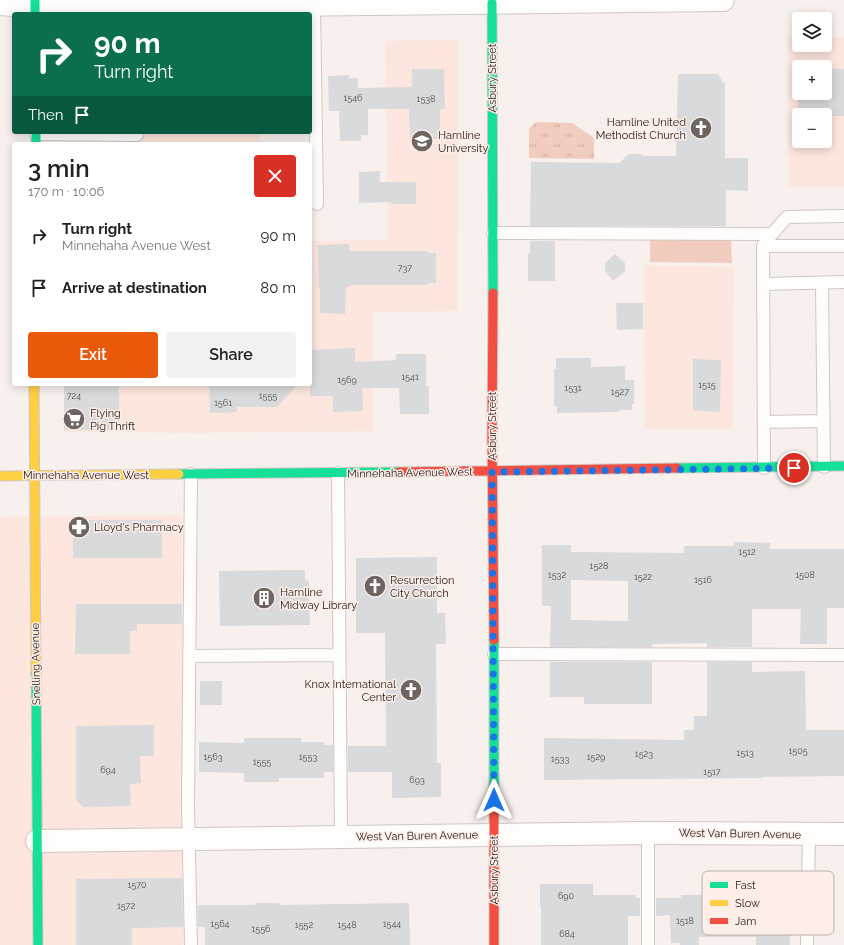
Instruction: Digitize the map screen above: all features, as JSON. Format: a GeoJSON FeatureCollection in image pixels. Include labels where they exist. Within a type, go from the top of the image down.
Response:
{"type":"FeatureCollection","features":[{"type":"Feature","properties":{"kind":"street"},"geometry":{"type":"LineString","coordinates":[[0,4],[105,11],[314,5],[723,0]]}},
{"type":"Feature","properties":{"kind":"street","name":"Asbury Street"},"geometry":{"type":"LineString","coordinates":[[492,3],[494,945]]}},
{"type":"Feature","properties":{"kind":"street","name":"Snelling Avenue"},"geometry":{"type":"LineString","coordinates":[[34,386],[38,945]]}},
{"type":"Feature","properties":{"kind":"street","name":"Minnehaha Avenue West"},"geometry":{"type":"LineString","coordinates":[[0,476],[338,474],[844,466]]}},
{"type":"Feature","properties":{"kind":"street","name":"West Van Buren Avenue"},"geometry":{"type":"LineString","coordinates":[[37,841],[648,833],[844,834]]}},
{"type":"Feature","properties":{"kind":"lane"},"geometry":{"type":"LineString","coordinates":[[314,5],[317,204]]}},
{"type":"Feature","properties":{"kind":"lane"},"geometry":{"type":"LineString","coordinates":[[36,137],[62,134]]}},
{"type":"Feature","properties":{"kind":"lane"},"geometry":{"type":"LineString","coordinates":[[122,134],[137,134]]}},
{"type":"Feature","properties":{"kind":"lane"},"geometry":{"type":"LineString","coordinates":[[764,468],[764,246],[787,217],[844,216]]}},
{"type":"Feature","properties":{"kind":"lane"},"geometry":{"type":"LineString","coordinates":[[493,233],[772,234]]}},
{"type":"Feature","properties":{"kind":"lane"},"geometry":{"type":"LineString","coordinates":[[764,246],[844,246]]}},
{"type":"Feature","properties":{"kind":"lane"},"geometry":{"type":"LineString","coordinates":[[764,284],[844,282]]}},
{"type":"Feature","properties":{"kind":"lane"},"geometry":{"type":"LineString","coordinates":[[822,283],[824,467]]}},
{"type":"Feature","properties":{"kind":"lane"},"geometry":{"type":"LineString","coordinates":[[764,422],[823,421]]}},
{"type":"Feature","properties":{"kind":"lane"},"geometry":{"type":"LineString","coordinates":[[191,474],[189,839],[191,945]]}},
{"type":"Feature","properties":{"kind":"lane"},"geometry":{"type":"LineString","coordinates":[[338,474],[341,837]]}},
{"type":"Feature","properties":{"kind":"lane"},"geometry":{"type":"LineString","coordinates":[[494,654],[844,655]]}},
{"type":"Feature","properties":{"kind":"lane"},"geometry":{"type":"LineString","coordinates":[[190,656],[339,655]]}},
{"type":"Feature","properties":{"kind":"lane"},"geometry":{"type":"LineString","coordinates":[[648,833],[648,945]]}},
{"type":"Feature","properties":{"kind":"lane"},"geometry":{"type":"LineString","coordinates":[[808,871],[809,835]]}},
{"type":"Feature","properties":{"kind":"lane"},"geometry":{"type":"LineString","coordinates":[[807,935],[807,945]]}},
{"type":"Feature","properties":{"kind":"shaded area"},"geometry":{"type":"Polygon","coordinates":[[[788,37],[792,37],[792,52],[832,52],[832,37],[844,37],[844,187],[789,187],[788,37]]]}},
{"type":"Feature","properties":{"kind":"shaded area","name":"Hamline University"},"geometry":{"type":"Polygon","coordinates":[[[458,40],[457,311],[373,312],[373,431],[188,433],[64,432],[64,386],[312,386],[312,241],[388,240],[385,41],[458,40]]]}},
{"type":"Feature","properties":{"kind":"shaded area"},"geometry":{"type":"Polygon","coordinates":[[[67,134],[260,134],[260,142],[66,142],[67,134]]]}},
{"type":"Feature","properties":{"kind":"shaded area"},"geometry":{"type":"Polygon","coordinates":[[[644,265],[734,267],[733,429],[645,429],[644,265]]]}},
{"type":"Feature","properties":{"kind":"shaded area"},"geometry":{"type":"Polygon","coordinates":[[[182,515],[183,945],[0,945],[0,517],[182,515]]]}},
{"type":"Feature","properties":{"kind":"green space"},"geometry":{"type":"Polygon","coordinates":[[[536,122],[572,123],[594,138],[594,159],[529,158],[529,129],[536,122]]]}},
{"type":"Feature","properties":{"kind":"green space"},"geometry":{"type":"Polygon","coordinates":[[[650,236],[731,237],[732,263],[650,262],[650,236]]]}},
{"type":"Feature","properties":{"kind":"building"},"geometry":{"type":"Polygon","coordinates":[[[412,69],[444,69],[445,109],[440,109],[440,139],[410,139],[409,109],[368,109],[368,135],[361,135],[361,141],[340,141],[339,111],[329,111],[328,76],[349,75],[349,78],[358,78],[358,88],[412,87],[412,69]]]}},
{"type":"Feature","properties":{"kind":"building"},"geometry":{"type":"Polygon","coordinates":[[[832,69],[844,69],[844,116],[832,116],[832,108],[798,108],[798,100],[832,100],[832,69]]]}},
{"type":"Feature","properties":{"kind":"building","name":"Hamline United Methodist Church"},"geometry":{"type":"Polygon","coordinates":[[[678,74],[718,74],[723,83],[725,83],[725,158],[748,158],[748,191],[726,190],[726,226],[530,226],[531,162],[619,163],[629,154],[641,154],[643,156],[676,156],[678,74]]]}},
{"type":"Feature","properties":{"kind":"building"},"geometry":{"type":"Polygon","coordinates":[[[380,171],[380,182],[416,182],[416,204],[391,204],[391,202],[359,203],[359,172],[380,171]]]}},
{"type":"Feature","properties":{"kind":"building"},"geometry":{"type":"Polygon","coordinates":[[[530,241],[555,241],[555,281],[528,281],[528,254],[530,254],[530,241]]]}},
{"type":"Feature","properties":{"kind":"building"},"geometry":{"type":"Polygon","coordinates":[[[349,244],[349,251],[428,251],[428,253],[436,253],[436,283],[428,283],[428,285],[350,285],[350,287],[346,287],[345,314],[320,313],[318,245],[349,244]]]}},
{"type":"Feature","properties":{"kind":"building"},"geometry":{"type":"Polygon","coordinates":[[[615,254],[625,263],[625,271],[613,281],[605,270],[605,263],[615,254]]]}},
{"type":"Feature","properties":{"kind":"building"},"geometry":{"type":"Polygon","coordinates":[[[616,303],[643,303],[643,329],[617,330],[616,303]]]}},
{"type":"Feature","properties":{"kind":"building"},"geometry":{"type":"Polygon","coordinates":[[[355,348],[355,362],[396,360],[396,354],[426,354],[426,386],[429,386],[429,414],[400,414],[399,388],[362,388],[363,411],[333,412],[333,396],[310,396],[310,386],[312,386],[312,350],[355,348]]]}},
{"type":"Feature","properties":{"kind":"building"},"geometry":{"type":"Polygon","coordinates":[[[556,358],[591,358],[591,367],[625,366],[625,380],[634,380],[634,404],[632,404],[632,410],[619,410],[619,412],[557,413],[557,406],[554,406],[554,369],[556,369],[556,358]]]}},
{"type":"Feature","properties":{"kind":"building"},"geometry":{"type":"Polygon","coordinates":[[[693,359],[721,360],[720,412],[693,410],[693,359]]]}},
{"type":"Feature","properties":{"kind":"building"},"geometry":{"type":"Polygon","coordinates":[[[64,386],[119,386],[119,430],[64,430],[64,386]]]}},
{"type":"Feature","properties":{"kind":"building"},"geometry":{"type":"Polygon","coordinates":[[[209,386],[296,386],[277,407],[237,407],[237,412],[210,413],[209,386]]]}},
{"type":"Feature","properties":{"kind":"building"},"geometry":{"type":"Polygon","coordinates":[[[73,520],[162,520],[162,558],[73,558],[73,520]]]}},
{"type":"Feature","properties":{"kind":"building"},"geometry":{"type":"Polygon","coordinates":[[[734,542],[770,543],[770,549],[844,549],[844,608],[827,608],[827,644],[800,644],[801,609],[752,609],[752,647],[707,647],[707,643],[652,644],[652,647],[550,647],[551,606],[542,606],[542,545],[571,545],[571,552],[684,553],[684,546],[734,546],[734,542]],[[571,580],[571,620],[628,621],[628,581],[571,580]]]}},
{"type":"Feature","properties":{"kind":"building","name":"Knox International Center"},"geometry":{"type":"Polygon","coordinates":[[[437,557],[437,613],[445,613],[446,644],[436,644],[437,763],[441,763],[441,797],[392,798],[392,772],[348,772],[348,746],[386,746],[385,633],[356,633],[356,558],[437,557]]]}},
{"type":"Feature","properties":{"kind":"building","name":"Hamline Midway Library"},"geometry":{"type":"Polygon","coordinates":[[[305,570],[305,579],[309,582],[310,625],[220,626],[219,571],[305,570]]]}},
{"type":"Feature","properties":{"kind":"building"},"geometry":{"type":"Polygon","coordinates":[[[76,604],[182,604],[182,624],[137,624],[137,631],[130,631],[130,654],[75,654],[76,604]]]}},
{"type":"Feature","properties":{"kind":"building"},"geometry":{"type":"Polygon","coordinates":[[[550,662],[652,662],[652,704],[584,704],[584,697],[550,697],[550,662]]]}},
{"type":"Feature","properties":{"kind":"building"},"geometry":{"type":"Polygon","coordinates":[[[707,662],[752,662],[752,672],[805,671],[806,730],[844,730],[844,776],[544,780],[544,738],[684,740],[684,730],[694,730],[694,716],[707,716],[707,662]]]}},
{"type":"Feature","properties":{"kind":"building"},"geometry":{"type":"Polygon","coordinates":[[[200,681],[222,681],[222,705],[200,705],[200,681]]]}},
{"type":"Feature","properties":{"kind":"building"},"geometry":{"type":"Polygon","coordinates":[[[154,725],[154,756],[140,756],[141,783],[130,784],[131,806],[83,807],[76,800],[76,726],[154,725]]]}},
{"type":"Feature","properties":{"kind":"building"},"geometry":{"type":"Polygon","coordinates":[[[244,738],[301,738],[301,742],[324,742],[324,745],[333,745],[333,772],[324,772],[324,778],[279,778],[279,782],[244,782],[244,773],[199,772],[199,742],[244,743],[244,738]]]}},
{"type":"Feature","properties":{"kind":"building"},"geometry":{"type":"Polygon","coordinates":[[[182,878],[183,927],[132,928],[132,945],[76,945],[76,879],[182,878]]]}},
{"type":"Feature","properties":{"kind":"building"},"geometry":{"type":"Polygon","coordinates":[[[540,884],[593,884],[593,895],[636,895],[636,898],[640,898],[640,916],[628,916],[628,945],[541,945],[540,884]]]}},
{"type":"Feature","properties":{"kind":"building"},"geometry":{"type":"Polygon","coordinates":[[[681,895],[702,895],[702,935],[790,935],[790,945],[756,945],[756,937],[699,937],[699,945],[680,945],[680,943],[671,943],[670,915],[656,916],[656,898],[681,898],[681,895]]]}},
{"type":"Feature","properties":{"kind":"building"},"geometry":{"type":"Polygon","coordinates":[[[255,903],[279,903],[279,905],[409,903],[410,945],[205,945],[205,927],[198,927],[198,905],[255,905],[255,903]]]}},
{"type":"Feature","properties":{"kind":"traffic: fast"},"geometry":{"type":"LineString","coordinates":[[35,0],[35,12]]}},
{"type":"Feature","properties":{"kind":"traffic: fast"},"geometry":{"type":"LineString","coordinates":[[492,3],[493,293]]}},
{"type":"Feature","properties":{"kind":"traffic: fast"},"geometry":{"type":"LineString","coordinates":[[36,134],[36,142]]}},
{"type":"Feature","properties":{"kind":"traffic: fast"},"geometry":{"type":"LineString","coordinates":[[677,468],[844,466]]}},
{"type":"Feature","properties":{"kind":"traffic: fast"},"geometry":{"type":"LineString","coordinates":[[179,474],[399,472]]}},
{"type":"Feature","properties":{"kind":"traffic: fast"},"geometry":{"type":"LineString","coordinates":[[494,640],[494,798]]}},
{"type":"Feature","properties":{"kind":"traffic: fast"},"geometry":{"type":"LineString","coordinates":[[36,672],[38,945]]}},
{"type":"Feature","properties":{"kind":"traffic: slow"},"geometry":{"type":"LineString","coordinates":[[34,386],[36,672]]}},
{"type":"Feature","properties":{"kind":"traffic: slow"},"geometry":{"type":"LineString","coordinates":[[0,476],[179,474]]}},
{"type":"Feature","properties":{"kind":"traffic: jam"},"geometry":{"type":"LineString","coordinates":[[493,293],[492,436],[494,640]]}},
{"type":"Feature","properties":{"kind":"traffic: jam"},"geometry":{"type":"LineString","coordinates":[[399,472],[677,468]]}},
{"type":"Feature","properties":{"kind":"traffic: jam"},"geometry":{"type":"LineString","coordinates":[[494,798],[494,945]]}},
{"type":"Feature","properties":{"kind":"place","name":"Hamline United Methodist Church"},"geometry":{"type":"Point","coordinates":[701,128]}},
{"type":"Feature","properties":{"kind":"place","name":"Hamline University"},"geometry":{"type":"Point","coordinates":[422,141]}},
{"type":"Feature","properties":{"kind":"place","name":"Flying Pig Thrift"},"geometry":{"type":"Point","coordinates":[74,419]}},
{"type":"Feature","properties":{"kind":"place","name":"Lloyd's Pharmacy"},"geometry":{"type":"Point","coordinates":[79,527]}},
{"type":"Feature","properties":{"kind":"place","name":"Resurrection City Church"},"geometry":{"type":"Point","coordinates":[375,586]}},
{"type":"Feature","properties":{"kind":"place","name":"Hamline Midway Library"},"geometry":{"type":"Point","coordinates":[264,598]}},
{"type":"Feature","properties":{"kind":"place","name":"Knox International Center"},"geometry":{"type":"Point","coordinates":[411,690]}},
{"type":"Feature","properties":{"kind":"route"},"geometry":{"type":"LineString","coordinates":[[494,800],[492,472],[794,468]]}}]}
